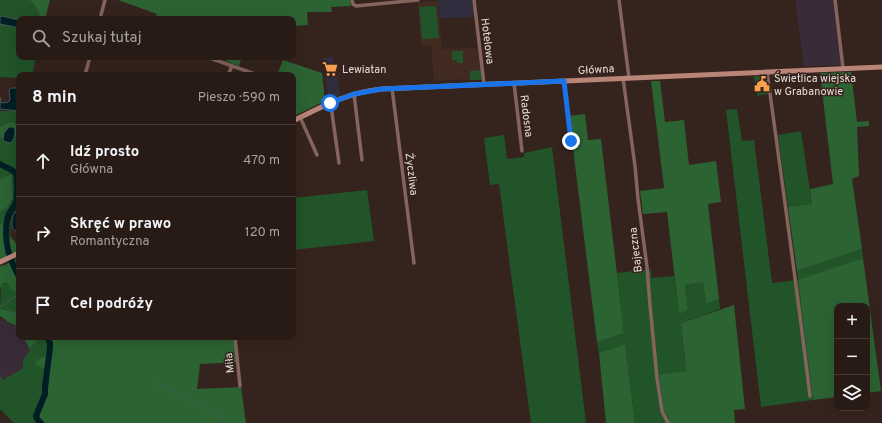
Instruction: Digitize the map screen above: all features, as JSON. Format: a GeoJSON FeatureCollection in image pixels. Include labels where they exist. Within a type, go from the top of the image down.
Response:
{"type":"FeatureCollection","features":[{"type":"Feature","properties":{"kind":"street"},"geometry":{"type":"LineString","coordinates":[[102,16],[106,0]]}},
{"type":"Feature","properties":{"kind":"street"},"geometry":{"type":"LineString","coordinates":[[352,0],[353,4],[356,6],[418,0]]}},
{"type":"Feature","properties":{"kind":"street","name":"Hotelowa"},"geometry":{"type":"LineString","coordinates":[[474,0],[484,84]]}},
{"type":"Feature","properties":{"kind":"street","name":"Bajeczna"},"geometry":{"type":"LineString","coordinates":[[619,0],[638,199],[647,267],[658,378],[662,411],[667,421]]}},
{"type":"Feature","properties":{"kind":"street"},"geometry":{"type":"LineString","coordinates":[[835,0],[844,68]]}},
{"type":"Feature","properties":{"kind":"street"},"geometry":{"type":"LineString","coordinates":[[86,72],[89,60]]}},
{"type":"Feature","properties":{"kind":"street"},"geometry":{"type":"LineString","coordinates":[[215,60],[249,72]]}},
{"type":"Feature","properties":{"kind":"street"},"geometry":{"type":"LineString","coordinates":[[229,72],[232,66]]}},
{"type":"Feature","properties":{"kind":"street","name":"Główna"},"geometry":{"type":"LineString","coordinates":[[296,120],[330,103],[354,94],[392,88],[882,67]]}},
{"type":"Feature","properties":{"kind":"street"},"geometry":{"type":"LineString","coordinates":[[767,72],[795,270],[810,396]]}},
{"type":"Feature","properties":{"kind":"street"},"geometry":{"type":"LineString","coordinates":[[564,81],[571,141]]}},
{"type":"Feature","properties":{"kind":"street","name":"Radosna"},"geometry":{"type":"LineString","coordinates":[[514,83],[522,151]]}},
{"type":"Feature","properties":{"kind":"street","name":"Życzliwa"},"geometry":{"type":"LineString","coordinates":[[392,88],[414,263]]}},
{"type":"Feature","properties":{"kind":"street"},"geometry":{"type":"LineString","coordinates":[[354,94],[362,160]]}},
{"type":"Feature","properties":{"kind":"street"},"geometry":{"type":"LineString","coordinates":[[330,103],[339,163]]}},
{"type":"Feature","properties":{"kind":"street"},"geometry":{"type":"LineString","coordinates":[[300,118],[318,155]]}},
{"type":"Feature","properties":{"kind":"street"},"geometry":{"type":"LineString","coordinates":[[1,262],[16,254]]}},
{"type":"Feature","properties":{"kind":"street","name":"Miła"},"geometry":{"type":"LineString","coordinates":[[235,340],[240,386]]}},
{"type":"Feature","properties":{"kind":"shaded area"},"geometry":{"type":"Polygon","coordinates":[[[438,0],[472,0],[474,17],[440,18],[438,0]]]}},
{"type":"Feature","properties":{"kind":"shaded area"},"geometry":{"type":"Polygon","coordinates":[[[795,0],[833,0],[841,65],[804,66],[795,0]]]}},
{"type":"Feature","properties":{"kind":"shaded area"},"geometry":{"type":"Polygon","coordinates":[[[438,1],[442,49],[478,48],[482,80],[467,79],[434,81],[431,45],[421,46],[418,2],[438,1]]]}},
{"type":"Feature","properties":{"kind":"shaded area"},"geometry":{"type":"Polygon","coordinates":[[[333,57],[335,77],[338,77],[340,95],[328,100],[323,58],[333,57]]]}},
{"type":"Feature","properties":{"kind":"shaded area"},"geometry":{"type":"Polygon","coordinates":[[[0,319],[16,326],[16,340],[25,340],[30,350],[23,360],[23,368],[3,380],[0,375],[0,319]]]}},
{"type":"Feature","properties":{"kind":"green space"},"geometry":{"type":"Polygon","coordinates":[[[0,0],[29,0],[35,5],[40,16],[16,16],[16,60],[35,60],[33,72],[16,72],[16,78],[0,77],[0,0]]]}},
{"type":"Feature","properties":{"kind":"green space"},"geometry":{"type":"Polygon","coordinates":[[[29,0],[50,0],[46,16],[40,16],[35,5],[29,0]]]}},
{"type":"Feature","properties":{"kind":"green space"},"geometry":{"type":"Polygon","coordinates":[[[118,0],[350,0],[351,6],[331,7],[332,12],[307,12],[308,25],[296,26],[296,16],[156,16],[157,14],[118,0]]]}},
{"type":"Feature","properties":{"kind":"green space"},"geometry":{"type":"Polygon","coordinates":[[[436,6],[439,38],[422,39],[419,7],[436,6]]]}},
{"type":"Feature","properties":{"kind":"green space"},"geometry":{"type":"Polygon","coordinates":[[[452,51],[463,51],[463,63],[457,63],[457,60],[452,60],[452,51]]]}},
{"type":"Feature","properties":{"kind":"green space"},"geometry":{"type":"Polygon","coordinates":[[[226,60],[241,60],[239,66],[226,60]]]}},
{"type":"Feature","properties":{"kind":"green space"},"geometry":{"type":"Polygon","coordinates":[[[283,60],[322,73],[325,101],[296,115],[296,72],[278,72],[283,60]]]}},
{"type":"Feature","properties":{"kind":"green space"},"geometry":{"type":"Polygon","coordinates":[[[481,70],[482,80],[470,80],[470,71],[481,70]]]}},
{"type":"Feature","properties":{"kind":"green space"},"geometry":{"type":"Polygon","coordinates":[[[851,72],[857,122],[869,121],[869,126],[857,127],[859,176],[852,179],[862,249],[797,271],[788,207],[812,204],[810,189],[833,184],[820,73],[851,72]]]}},
{"type":"Feature","properties":{"kind":"green space"},"geometry":{"type":"Polygon","coordinates":[[[754,76],[766,76],[768,94],[757,96],[754,76]]]}},
{"type":"Feature","properties":{"kind":"green space"},"geometry":{"type":"Polygon","coordinates":[[[651,81],[660,81],[665,122],[684,120],[689,165],[716,161],[721,202],[708,204],[719,299],[706,304],[703,282],[685,285],[688,310],[679,314],[667,212],[643,214],[640,191],[664,188],[651,81]]]}},
{"type":"Feature","properties":{"kind":"green space"},"geometry":{"type":"Polygon","coordinates":[[[737,109],[742,141],[754,140],[772,283],[798,280],[797,271],[862,249],[863,258],[798,281],[813,400],[761,407],[726,110],[737,109]]]}},
{"type":"Feature","properties":{"kind":"green space"},"geometry":{"type":"Polygon","coordinates":[[[0,111],[16,111],[16,208],[11,216],[10,236],[7,242],[4,240],[3,224],[0,224],[0,212],[6,209],[10,202],[14,199],[10,174],[0,179],[0,111]]]}},
{"type":"Feature","properties":{"kind":"green space"},"geometry":{"type":"Polygon","coordinates":[[[585,114],[588,140],[601,139],[624,333],[597,342],[569,116],[585,114]]]}},
{"type":"Feature","properties":{"kind":"green space"},"geometry":{"type":"Polygon","coordinates":[[[14,123],[16,126],[16,134],[15,129],[6,129],[3,137],[0,138],[1,126],[14,123]]]}},
{"type":"Feature","properties":{"kind":"green space"},"geometry":{"type":"Polygon","coordinates":[[[801,131],[812,204],[788,207],[778,135],[801,131]]]}},
{"type":"Feature","properties":{"kind":"green space"},"geometry":{"type":"Polygon","coordinates":[[[504,135],[507,159],[524,157],[524,153],[552,147],[586,423],[531,423],[499,184],[490,185],[484,138],[504,135]]]}},
{"type":"Feature","properties":{"kind":"green space"},"geometry":{"type":"Polygon","coordinates":[[[11,174],[12,194],[14,199],[10,202],[6,209],[0,212],[0,179],[11,174]]]}},
{"type":"Feature","properties":{"kind":"green space"},"geometry":{"type":"Polygon","coordinates":[[[367,190],[374,241],[296,250],[296,198],[367,190]]]}},
{"type":"Feature","properties":{"kind":"green space"},"geometry":{"type":"Polygon","coordinates":[[[3,223],[4,240],[7,241],[10,236],[16,243],[16,252],[0,260],[0,224],[3,223]]]}},
{"type":"Feature","properties":{"kind":"green space"},"geometry":{"type":"Polygon","coordinates":[[[863,258],[869,303],[834,303],[834,397],[813,400],[798,280],[863,258]]]}},
{"type":"Feature","properties":{"kind":"green space"},"geometry":{"type":"Polygon","coordinates":[[[16,260],[16,294],[10,289],[9,284],[2,284],[0,289],[0,266],[16,260]]]}},
{"type":"Feature","properties":{"kind":"green space"},"geometry":{"type":"Polygon","coordinates":[[[651,269],[651,278],[674,276],[679,313],[688,310],[685,285],[703,282],[706,304],[719,299],[720,309],[681,323],[686,372],[664,411],[669,422],[635,423],[625,344],[599,353],[597,342],[624,333],[617,273],[651,269]]]}},
{"type":"Feature","properties":{"kind":"green space"},"geometry":{"type":"Polygon","coordinates":[[[2,284],[9,284],[16,294],[16,312],[0,309],[2,284]]]}},
{"type":"Feature","properties":{"kind":"green space"},"geometry":{"type":"Polygon","coordinates":[[[734,305],[745,409],[734,410],[735,423],[661,423],[669,422],[664,411],[659,375],[686,371],[681,323],[734,305]]]}},
{"type":"Feature","properties":{"kind":"green space"},"geometry":{"type":"Polygon","coordinates":[[[0,309],[16,312],[16,326],[6,321],[0,316],[0,309]]]}},
{"type":"Feature","properties":{"kind":"green space"},"geometry":{"type":"Polygon","coordinates":[[[870,310],[881,391],[870,393],[870,310]]]}},
{"type":"Feature","properties":{"kind":"green space"},"geometry":{"type":"Polygon","coordinates":[[[25,340],[35,340],[36,343],[33,344],[30,350],[25,340]]]}},
{"type":"Feature","properties":{"kind":"green space"},"geometry":{"type":"Polygon","coordinates":[[[34,340],[50,340],[52,350],[44,369],[49,371],[47,391],[43,404],[40,408],[41,419],[46,423],[14,423],[0,409],[0,375],[3,380],[23,368],[23,360],[30,350],[34,340]]]}},
{"type":"Feature","properties":{"kind":"green space"},"geometry":{"type":"Polygon","coordinates":[[[50,340],[236,340],[239,362],[200,364],[197,389],[241,387],[246,423],[46,423],[40,418],[39,413],[47,395],[49,372],[48,370],[37,366],[35,362],[51,353],[52,344],[50,340]]]}},
{"type":"Feature","properties":{"kind":"green space"},"geometry":{"type":"Polygon","coordinates":[[[625,344],[635,423],[606,423],[599,353],[625,344]]]}},
{"type":"Feature","properties":{"kind":"water"},"geometry":{"type":"Polygon","coordinates":[[[2,16],[16,19],[16,27],[0,24],[0,17],[2,16]]]}},
{"type":"Feature","properties":{"kind":"water"},"geometry":{"type":"Polygon","coordinates":[[[11,88],[16,88],[16,111],[0,109],[0,102],[8,102],[10,100],[9,90],[11,88]]]}},
{"type":"Feature","properties":{"kind":"water"},"geometry":{"type":"Polygon","coordinates":[[[9,127],[13,127],[15,129],[14,139],[10,143],[3,141],[4,133],[9,127]]]}},
{"type":"Feature","properties":{"kind":"water"},"geometry":{"type":"Polygon","coordinates":[[[16,212],[16,231],[12,228],[14,213],[16,212]]]}},
{"type":"Feature","properties":{"kind":"waterway"},"geometry":{"type":"LineString","coordinates":[[0,164],[13,170],[16,174]]}},
{"type":"Feature","properties":{"kind":"waterway"},"geometry":{"type":"LineString","coordinates":[[16,199],[10,212],[6,229],[8,250],[16,271]]}},
{"type":"Feature","properties":{"kind":"waterway"},"geometry":{"type":"LineString","coordinates":[[0,307],[16,296]]}},
{"type":"Feature","properties":{"kind":"waterway"},"geometry":{"type":"LineString","coordinates":[[41,423],[36,416],[45,394],[50,348],[48,340]]}},
{"type":"Feature","properties":{"kind":"waterway"},"geometry":{"type":"LineString","coordinates":[[155,382],[219,417],[223,423]]}},
{"type":"Feature","properties":{"kind":"place","name":"Lewiatan"},"geometry":{"type":"Point","coordinates":[330,69]}},
{"type":"Feature","properties":{"kind":"place","name":"Świetlica wiejska w Grabanowie"},"geometry":{"type":"Point","coordinates":[762,84]}},
{"type":"Feature","properties":{"kind":"route"},"geometry":{"type":"LineString","coordinates":[[330,103],[365,91],[382,89],[564,81],[571,141]]}}]}
